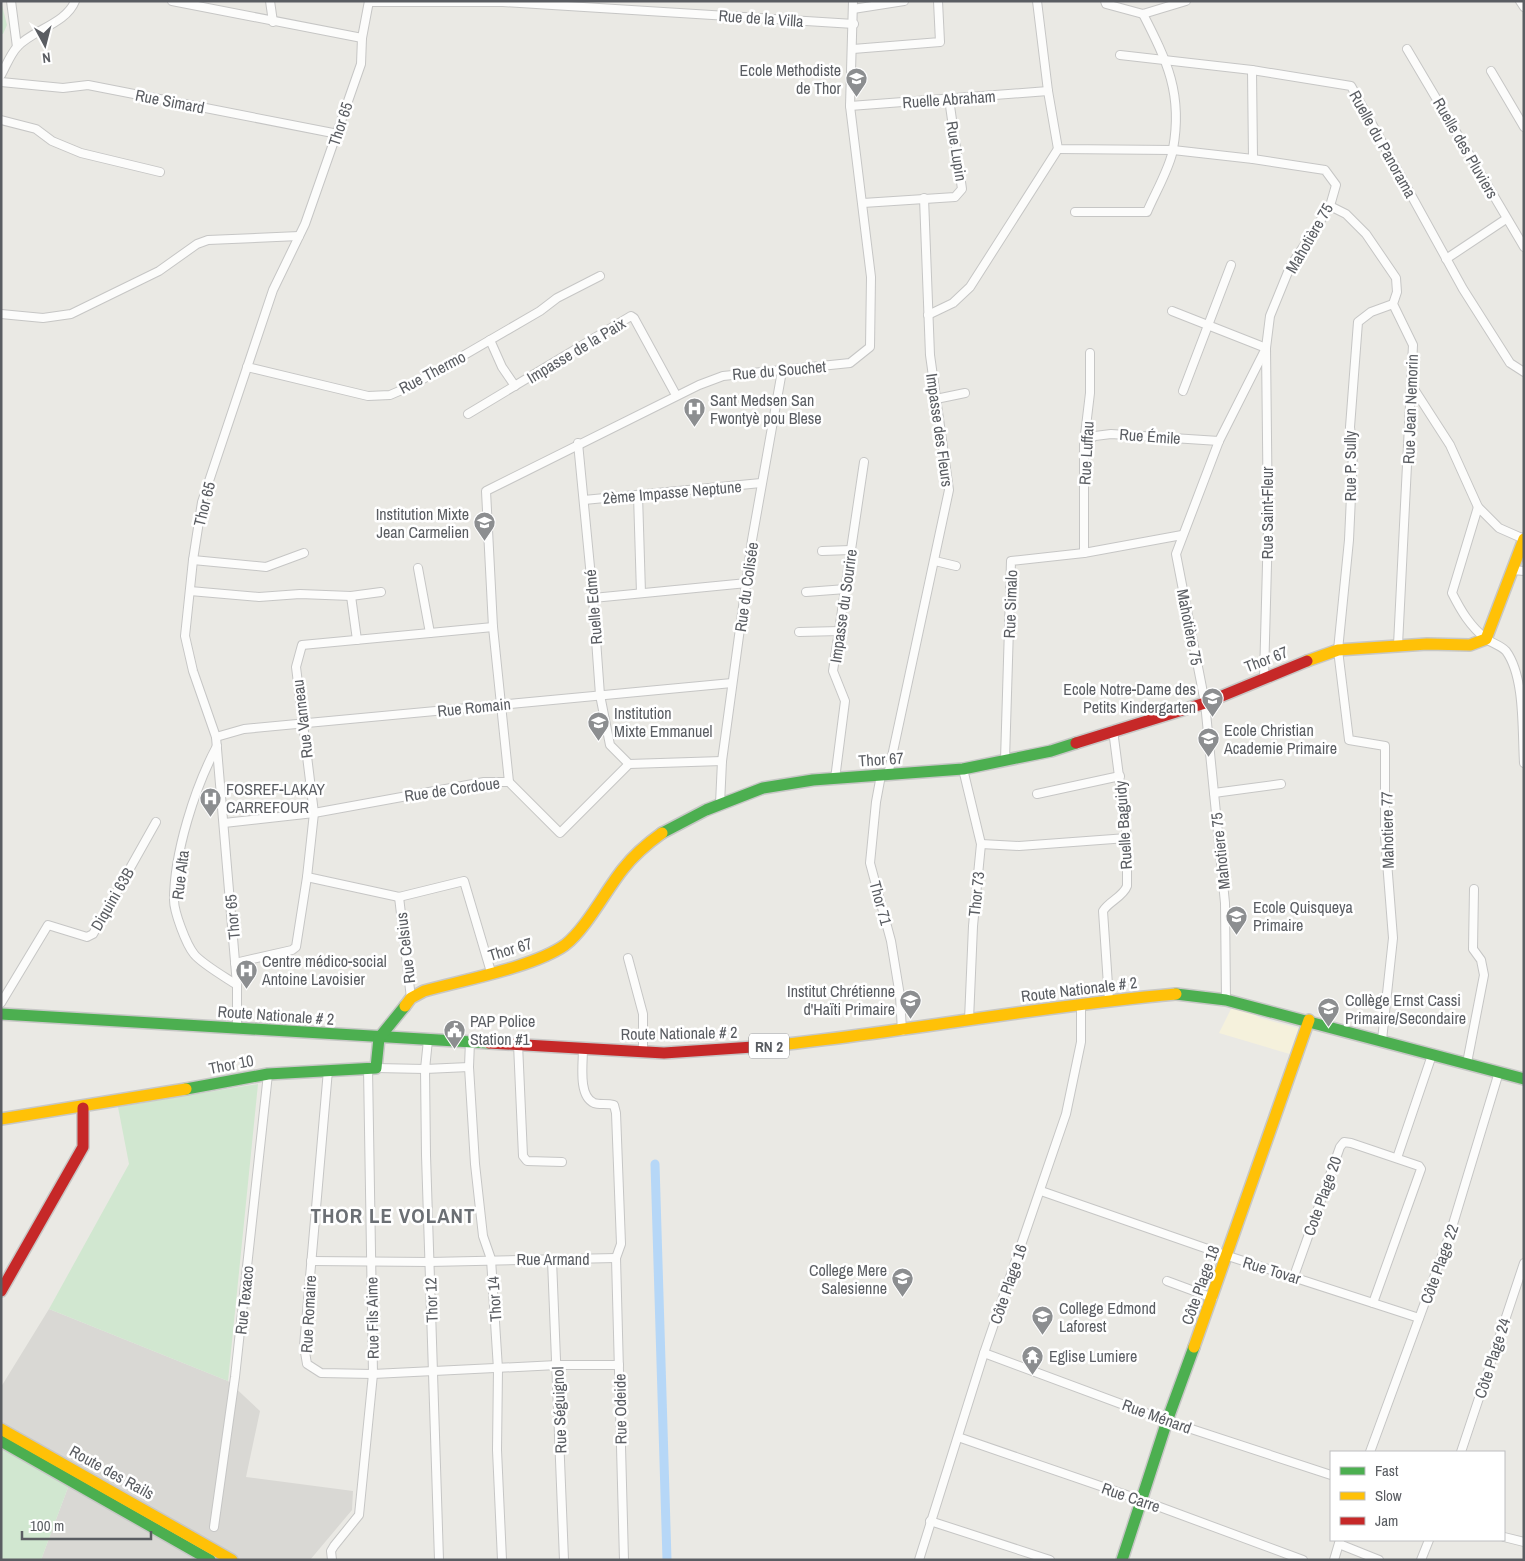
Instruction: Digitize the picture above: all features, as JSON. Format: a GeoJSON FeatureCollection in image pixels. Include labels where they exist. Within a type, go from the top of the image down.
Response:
{"type":"FeatureCollection","features":[{"type":"Feature","properties":{"kind":"street"},"geometry":{"type":"LineString","coordinates":[[11,1],[17,47]]}},
{"type":"Feature","properties":{"kind":"street"},"geometry":{"type":"LineString","coordinates":[[1,75],[17,47],[74,3],[85,1]]}},
{"type":"Feature","properties":{"kind":"street"},"geometry":{"type":"LineString","coordinates":[[172,1],[362,38]]}},
{"type":"Feature","properties":{"kind":"street"},"geometry":{"type":"LineString","coordinates":[[270,1],[273,22]]}},
{"type":"Feature","properties":{"kind":"street"},"geometry":{"type":"LineString","coordinates":[[853,5],[904,1]]}},
{"type":"Feature","properties":{"kind":"street"},"geometry":{"type":"LineString","coordinates":[[853,49],[940,42],[938,1]]}},
{"type":"Feature","properties":{"kind":"street"},"geometry":{"type":"LineString","coordinates":[[928,315],[953,303],[970,287],[1058,149],[1048,91],[1037,1]]}},
{"type":"Feature","properties":{"kind":"street"},"geometry":{"type":"LineString","coordinates":[[1106,2],[1143,14],[1186,1]]}},
{"type":"Feature","properties":{"kind":"street"},"geometry":{"type":"LineString","coordinates":[[1520,1],[1524,7]]}},
{"type":"Feature","properties":{"kind":"street","name":"Rue de la Villa"},"geometry":{"type":"LineString","coordinates":[[369,2],[503,2],[854,24]]}},
{"type":"Feature","properties":{"kind":"street","name":"Thor 65"},"geometry":{"type":"LineString","coordinates":[[237,1029],[237,985],[216,737],[193,671],[185,636],[193,560],[202,502],[273,290],[299,236],[338,134],[361,64],[362,38],[369,2]]}},
{"type":"Feature","properties":{"kind":"street","name":"Rue du Souchet"},"geometry":{"type":"LineString","coordinates":[[509,782],[493,627],[486,490],[676,395],[723,376],[850,363],[870,347],[871,277],[850,106],[854,24],[853,5]]}},
{"type":"Feature","properties":{"kind":"street"},"geometry":{"type":"LineString","coordinates":[[1076,212],[1147,212],[1173,150],[1176,92],[1166,59],[1143,14]]}},
{"type":"Feature","properties":{"kind":"street","name":"Ruelle des Pluviers"},"geometry":{"type":"LineString","coordinates":[[1407,49],[1524,247]]}},
{"type":"Feature","properties":{"kind":"street","name":"Ruelle du Panorama"},"geometry":{"type":"LineString","coordinates":[[1120,54],[1252,70],[1351,86],[1446,259],[1510,363],[1524,372]]}},
{"type":"Feature","properties":{"kind":"street"},"geometry":{"type":"LineString","coordinates":[[1252,70],[1253,159]]}},
{"type":"Feature","properties":{"kind":"street"},"geometry":{"type":"LineString","coordinates":[[1491,70],[1524,127]]}},
{"type":"Feature","properties":{"kind":"street","name":"Rue Simard"},"geometry":{"type":"LineString","coordinates":[[1,82],[63,88],[88,85],[338,134]]}},
{"type":"Feature","properties":{"kind":"street","name":"Ruelle Abraham"},"geometry":{"type":"LineString","coordinates":[[850,106],[1048,91]]}},
{"type":"Feature","properties":{"kind":"street","name":"Rue Lupin"},"geometry":{"type":"LineString","coordinates":[[863,203],[954,197],[962,189],[949,99]]}},
{"type":"Feature","properties":{"kind":"street"},"geometry":{"type":"LineString","coordinates":[[1,120],[36,130],[52,142],[81,153],[160,172]]}},
{"type":"Feature","properties":{"kind":"street","name":"Mahotière 75"},"geometry":{"type":"LineString","coordinates":[[1058,149],[1173,150],[1253,159],[1325,170],[1336,185],[1330,206],[1290,267],[1270,316],[1266,348],[1219,441],[1176,554],[1205,703]]}},
{"type":"Feature","properties":{"kind":"street","name":"Impasse des Fleurs"},"geometry":{"type":"LineString","coordinates":[[884,775],[949,490],[936,399],[928,315],[924,198]]}},
{"type":"Feature","properties":{"kind":"street"},"geometry":{"type":"LineString","coordinates":[[1330,206],[1346,214],[1366,234],[1396,278],[1397,292],[1393,304]]}},
{"type":"Feature","properties":{"kind":"street"},"geometry":{"type":"LineString","coordinates":[[1446,259],[1506,219]]}},
{"type":"Feature","properties":{"kind":"street"},"geometry":{"type":"LineString","coordinates":[[1,314],[43,318],[71,314],[159,271],[208,240],[299,236]]}},
{"type":"Feature","properties":{"kind":"street"},"geometry":{"type":"LineString","coordinates":[[1183,391],[1231,265]]}},
{"type":"Feature","properties":{"kind":"street","name":"Rue Thermo"},"geometry":{"type":"LineString","coordinates":[[247,367],[368,396],[390,395],[411,386],[540,311],[557,298],[600,276]]}},
{"type":"Feature","properties":{"kind":"street","name":"Rue Jean Nemorin"},"geometry":{"type":"LineString","coordinates":[[1393,304],[1413,345],[1398,645]]}},
{"type":"Feature","properties":{"kind":"street","name":"Rue P. Sully"},"geometry":{"type":"LineString","coordinates":[[1338,650],[1349,540],[1352,452],[1350,427],[1358,322],[1372,312],[1393,304]]}},
{"type":"Feature","properties":{"kind":"street"},"geometry":{"type":"LineString","coordinates":[[1172,311],[1266,348]]}},
{"type":"Feature","properties":{"kind":"street","name":"Impasse de la Paix"},"geometry":{"type":"LineString","coordinates":[[468,414],[631,316],[634,318],[676,395]]}},
{"type":"Feature","properties":{"kind":"street"},"geometry":{"type":"LineString","coordinates":[[490,340],[502,367],[515,386]]}},
{"type":"Feature","properties":{"kind":"street","name":"Rue Saint-Fleur"},"geometry":{"type":"LineString","coordinates":[[1264,677],[1268,527],[1266,348]]}},
{"type":"Feature","properties":{"kind":"street","name":"Rue Luffau"},"geometry":{"type":"LineString","coordinates":[[1084,553],[1084,443],[1090,393],[1090,353]]}},
{"type":"Feature","properties":{"kind":"street","name":"Rue du Colisée"},"geometry":{"type":"LineString","coordinates":[[720,804],[722,761],[732,683],[761,483],[782,371]]}},
{"type":"Feature","properties":{"kind":"street"},"geometry":{"type":"LineString","coordinates":[[1412,386],[1450,445],[1478,507],[1499,528],[1524,539],[1518,570],[1486,639]]}},
{"type":"Feature","properties":{"kind":"street"},"geometry":{"type":"LineString","coordinates":[[936,399],[965,393]]}},
{"type":"Feature","properties":{"kind":"street","name":"Rue Émile"},"geometry":{"type":"LineString","coordinates":[[1084,443],[1095,436],[1111,434],[1219,441]]}},
{"type":"Feature","properties":{"kind":"street","name":"Ruelle Edmé"},"geometry":{"type":"LineString","coordinates":[[578,443],[600,695],[610,745],[629,764]]}},
{"type":"Feature","properties":{"kind":"street","name":"Impasse du Sourire"},"geometry":{"type":"LineString","coordinates":[[836,779],[845,701],[834,671],[864,462]]}},
{"type":"Feature","properties":{"kind":"street","name":"2ème Impasse Neptune"},"geometry":{"type":"LineString","coordinates":[[584,500],[761,483]]}},
{"type":"Feature","properties":{"kind":"street"},"geometry":{"type":"LineString","coordinates":[[638,495],[641,593]]}},
{"type":"Feature","properties":{"kind":"street"},"geometry":{"type":"LineString","coordinates":[[1478,507],[1452,592],[1464,617],[1486,639],[1504,648],[1518,672],[1521,688],[1524,763]]}},
{"type":"Feature","properties":{"kind":"street","name":"Rue Simalo"},"geometry":{"type":"LineString","coordinates":[[1005,760],[1011,561],[1084,553],[1182,535]]}},
{"type":"Feature","properties":{"kind":"street"},"geometry":{"type":"LineString","coordinates":[[822,551],[851,550]]}},
{"type":"Feature","properties":{"kind":"street"},"geometry":{"type":"LineString","coordinates":[[193,560],[266,567],[304,553]]}},
{"type":"Feature","properties":{"kind":"street"},"geometry":{"type":"LineString","coordinates":[[934,561],[956,566]]}},
{"type":"Feature","properties":{"kind":"street"},"geometry":{"type":"LineString","coordinates":[[418,568],[430,633]]}},
{"type":"Feature","properties":{"kind":"street"},"geometry":{"type":"LineString","coordinates":[[593,598],[747,583]]}},
{"type":"Feature","properties":{"kind":"street"},"geometry":{"type":"LineString","coordinates":[[806,592],[846,589]]}},
{"type":"Feature","properties":{"kind":"street"},"geometry":{"type":"LineString","coordinates":[[190,591],[259,597],[300,594],[351,596],[381,592]]}},
{"type":"Feature","properties":{"kind":"street"},"geometry":{"type":"LineString","coordinates":[[351,596],[356,640]]}},
{"type":"Feature","properties":{"kind":"street","name":"Rue Vanneau"},"geometry":{"type":"LineString","coordinates":[[235,963],[292,950],[296,947],[307,877],[314,813],[296,667],[302,645],[493,627]]}},
{"type":"Feature","properties":{"kind":"street"},"geometry":{"type":"LineString","coordinates":[[800,632],[840,631]]}},
{"type":"Feature","properties":{"kind":"street","name":"Thor 67"},"geometry":{"type":"LineString","coordinates":[[411,998],[424,992],[539,959],[566,944],[593,912],[623,868],[648,843],[675,825],[720,804],[763,788],[836,779],[963,769],[1051,751],[1113,730],[1205,703],[1264,677],[1338,650],[1398,645],[1470,645],[1486,639]]}},
{"type":"Feature","properties":{"kind":"street","name":"Mahotiere 77"},"geometry":{"type":"LineString","coordinates":[[1338,650],[1349,740],[1385,746],[1385,836],[1393,938],[1382,1040]]}},
{"type":"Feature","properties":{"kind":"street","name":"Rue Romain"},"geometry":{"type":"LineString","coordinates":[[216,737],[244,729],[732,683]]}},
{"type":"Feature","properties":{"kind":"street","name":"Mahotiere 75"},"geometry":{"type":"LineString","coordinates":[[1205,703],[1225,903],[1226,1000]]}},
{"type":"Feature","properties":{"kind":"street","name":"Ruelle Baguidy"},"geometry":{"type":"LineString","coordinates":[[1109,1000],[1103,912],[1106,906],[1125,891],[1127,886],[1127,838],[1113,730]]}},
{"type":"Feature","properties":{"kind":"street","name":"Rue Alta"},"geometry":{"type":"LineString","coordinates":[[217,746],[208,762],[188,824],[177,873],[174,902],[180,924],[194,954],[237,985]]}},
{"type":"Feature","properties":{"kind":"street"},"geometry":{"type":"LineString","coordinates":[[629,764],[722,761]]}},
{"type":"Feature","properties":{"kind":"street","name":"Rue de Cordoue"},"geometry":{"type":"LineString","coordinates":[[224,823],[314,813],[439,789],[509,782],[560,833],[629,764]]}},
{"type":"Feature","properties":{"kind":"street","name":"Thor 73"},"geometry":{"type":"LineString","coordinates":[[963,769],[981,844],[973,926],[969,1020]]}},
{"type":"Feature","properties":{"kind":"street","name":"Thor 71"},"geometry":{"type":"LineString","coordinates":[[884,775],[876,802],[870,863],[891,941],[900,996],[902,1031]]}},
{"type":"Feature","properties":{"kind":"street"},"geometry":{"type":"LineString","coordinates":[[1037,794],[1120,776]]}},
{"type":"Feature","properties":{"kind":"street"},"geometry":{"type":"LineString","coordinates":[[1214,793],[1281,784]]}},
{"type":"Feature","properties":{"kind":"street","name":"Diquini 63B"},"geometry":{"type":"LineString","coordinates":[[1,1003],[48,925],[88,937],[93,934],[156,822]]}},
{"type":"Feature","properties":{"kind":"street"},"geometry":{"type":"LineString","coordinates":[[981,844],[1019,846],[1127,838]]}},
{"type":"Feature","properties":{"kind":"street"},"geometry":{"type":"LineString","coordinates":[[307,877],[399,897],[464,882],[491,972]]}},
{"type":"Feature","properties":{"kind":"street"},"geometry":{"type":"LineString","coordinates":[[1467,1063],[1484,974],[1481,960],[1473,950],[1474,889]]}},
{"type":"Feature","properties":{"kind":"street","name":"Rue Celsius"},"geometry":{"type":"LineString","coordinates":[[399,897],[411,998]]}},
{"type":"Feature","properties":{"kind":"street"},"geometry":{"type":"LineString","coordinates":[[628,958],[643,1014],[643,1052]]}},
{"type":"Feature","properties":{"kind":"street","name":"Route Nationale # 2"},"geometry":{"type":"LineString","coordinates":[[1,1014],[379,1038],[470,1041],[664,1053],[754,1048],[902,1031],[1109,1000],[1180,994],[1226,1000],[1308,1020],[1524,1079]]}},
{"type":"Feature","properties":{"kind":"street"},"geometry":{"type":"LineString","coordinates":[[372,1068],[379,1038],[411,998]]}},
{"type":"Feature","properties":{"kind":"street","name":"Côte Plage 16"},"geometry":{"type":"LineString","coordinates":[[919,1560],[984,1353],[1066,1114],[1081,1042],[1081,1005]]}},
{"type":"Feature","properties":{"kind":"street","name":"Côte Plage 18"},"geometry":{"type":"LineString","coordinates":[[1122,1560],[1168,1421],[1228,1256],[1308,1020]]}},
{"type":"Feature","properties":{"kind":"street","name":"Thor 12"},"geometry":{"type":"LineString","coordinates":[[428,1040],[425,1070],[429,1262],[439,1560]]}},
{"type":"Feature","properties":{"kind":"street","name":"Thor 14"},"geometry":{"type":"LineString","coordinates":[[470,1041],[469,1067],[475,1164],[484,1236],[491,1259],[498,1369],[497,1450],[502,1560]]}},
{"type":"Feature","properties":{"kind":"street"},"geometry":{"type":"LineString","coordinates":[[518,1044],[523,1156],[527,1161],[562,1162]]}},
{"type":"Feature","properties":{"kind":"street","name":"Rue Odeide"},"geometry":{"type":"LineString","coordinates":[[583,1049],[584,1092],[588,1100],[596,1104],[614,1105],[616,1113],[621,1244],[616,1258],[624,1560]]}},
{"type":"Feature","properties":{"kind":"street"},"geometry":{"type":"LineString","coordinates":[[1397,1158],[1432,1054]]}},
{"type":"Feature","properties":{"kind":"street","name":"Thor 10"},"geometry":{"type":"LineString","coordinates":[[1,1119],[83,1108],[268,1074],[372,1068],[425,1070],[469,1067]]}},
{"type":"Feature","properties":{"kind":"street","name":"Rue Fils Aime"},"geometry":{"type":"LineString","coordinates":[[331,1558],[334,1546],[359,1515],[373,1374],[372,1068]]}},
{"type":"Feature","properties":{"kind":"street","name":"Rue Romaire"},"geometry":{"type":"LineString","coordinates":[[328,1070],[304,1346],[307,1364],[321,1373],[373,1374],[557,1365],[619,1365]]}},
{"type":"Feature","properties":{"kind":"street","name":"Côte Plage 22"},"geometry":{"type":"LineString","coordinates":[[1370,1451],[1450,1234],[1499,1072]]}},
{"type":"Feature","properties":{"kind":"street","name":"Rue Texaco"},"geometry":{"type":"LineString","coordinates":[[214,1527],[235,1377],[268,1074]]}},
{"type":"Feature","properties":{"kind":"street"},"geometry":{"type":"LineString","coordinates":[[1,1291],[83,1147],[83,1108]]}},
{"type":"Feature","properties":{"kind":"street","name":"Cote Plage 20"},"geometry":{"type":"LineString","coordinates":[[1294,1276],[1342,1144],[1347,1142],[1397,1158],[1419,1166],[1421,1173],[1373,1303]]}},
{"type":"Feature","properties":{"kind":"street","name":"Rue Tovar"},"geometry":{"type":"LineString","coordinates":[[1041,1191],[1228,1256],[1419,1318]]}},
{"type":"Feature","properties":{"kind":"street","name":"Rue Armand"},"geometry":{"type":"LineString","coordinates":[[311,1261],[429,1262],[491,1259],[616,1258]]}},
{"type":"Feature","properties":{"kind":"street","name":"Rue Séguignol"},"geometry":{"type":"LineString","coordinates":[[552,1260],[564,1560]]}},
{"type":"Feature","properties":{"kind":"street","name":"Côte Plage 24"},"geometry":{"type":"LineString","coordinates":[[1461,1451],[1524,1263]]}},
{"type":"Feature","properties":{"kind":"street"},"geometry":{"type":"LineString","coordinates":[[1167,1281],[1213,1298]]}},
{"type":"Feature","properties":{"kind":"street","name":"Rue Ménard"},"geometry":{"type":"LineString","coordinates":[[984,1353],[1168,1421],[1330,1475]]}},
{"type":"Feature","properties":{"kind":"street","name":"Route des Rails"},"geometry":{"type":"LineString","coordinates":[[1,1429],[232,1560]]}},
{"type":"Feature","properties":{"kind":"street","name":"Rue Carre"},"geometry":{"type":"LineString","coordinates":[[958,1437],[1141,1500],[1303,1560]]}},
{"type":"Feature","properties":{"kind":"street","name":"Route des Rails"},"geometry":{"type":"LineString","coordinates":[[1,1441],[210,1560]]}},
{"type":"Feature","properties":{"kind":"street"},"geometry":{"type":"LineString","coordinates":[[930,1521],[1050,1560]]}},
{"type":"Feature","properties":{"kind":"street"},"geometry":{"type":"LineString","coordinates":[[1505,1537],[1524,1542]]}},
{"type":"Feature","properties":{"kind":"street"},"geometry":{"type":"LineString","coordinates":[[1421,1560],[1429,1541]]}},
{"type":"Feature","properties":{"kind":"street"},"geometry":{"type":"LineString","coordinates":[[1334,1560],[1340,1542],[1379,1560]]}},
{"type":"Feature","properties":{"kind":"shaded area"},"geometry":{"type":"Polygon","coordinates":[[[1234,1003],[1260,1018],[1301,1029],[1293,1055],[1219,1033],[1234,1003]]]}},
{"type":"Feature","properties":{"kind":"shaded area"},"geometry":{"type":"Polygon","coordinates":[[[49,1309],[228,1381],[260,1411],[246,1477],[353,1491],[352,1510],[310,1560],[41,1560],[70,1482],[1,1449],[1,1387],[49,1309]]]}},
{"type":"Feature","properties":{"kind":"green space"},"geometry":{"type":"Polygon","coordinates":[[[1,1],[7,25],[3,34],[1,34],[1,1]]]}},
{"type":"Feature","properties":{"kind":"green space"},"geometry":{"type":"Polygon","coordinates":[[[258,1084],[228,1381],[49,1309],[129,1164],[118,1107],[258,1084]]]}},
{"type":"Feature","properties":{"kind":"green space"},"geometry":{"type":"Polygon","coordinates":[[[1,1449],[70,1482],[41,1560],[1,1560],[1,1449]]]}},
{"type":"Feature","properties":{"kind":"waterway"},"geometry":{"type":"LineString","coordinates":[[655,1164],[667,1560]]}},
{"type":"Feature","properties":{"kind":"traffic: fast"},"geometry":{"type":"LineString","coordinates":[[662,833],[706,810],[763,788],[813,780],[963,769],[1051,751],[1076,743]]}},
{"type":"Feature","properties":{"kind":"traffic: fast"},"geometry":{"type":"LineString","coordinates":[[1176,994],[1226,1000],[1524,1079]]}},
{"type":"Feature","properties":{"kind":"traffic: fast"},"geometry":{"type":"LineString","coordinates":[[186,1089],[268,1074],[376,1068],[379,1038],[405,1006]]}},
{"type":"Feature","properties":{"kind":"traffic: fast"},"geometry":{"type":"LineString","coordinates":[[1,1014],[489,1043]]}},
{"type":"Feature","properties":{"kind":"traffic: fast"},"geometry":{"type":"LineString","coordinates":[[1122,1560],[1167,1421],[1194,1347]]}},
{"type":"Feature","properties":{"kind":"traffic: fast"},"geometry":{"type":"LineString","coordinates":[[1,1441],[210,1560]]}},
{"type":"Feature","properties":{"kind":"traffic: slow"},"geometry":{"type":"LineString","coordinates":[[1307,661],[1338,650],[1427,644],[1470,645],[1486,639],[1524,539]]}},
{"type":"Feature","properties":{"kind":"traffic: slow"},"geometry":{"type":"LineString","coordinates":[[405,1006],[411,998],[424,991],[517,966],[552,953],[565,945],[581,929],[627,864],[641,849],[662,833]]}},
{"type":"Feature","properties":{"kind":"traffic: slow"},"geometry":{"type":"LineString","coordinates":[[769,1046],[871,1034],[1074,1005],[1176,994]]}},
{"type":"Feature","properties":{"kind":"traffic: slow"},"geometry":{"type":"LineString","coordinates":[[1194,1347],[1309,1020]]}},
{"type":"Feature","properties":{"kind":"traffic: slow"},"geometry":{"type":"LineString","coordinates":[[1,1119],[186,1089]]}},
{"type":"Feature","properties":{"kind":"traffic: slow"},"geometry":{"type":"LineString","coordinates":[[1,1429],[232,1560]]}},
{"type":"Feature","properties":{"kind":"traffic: jam"},"geometry":{"type":"LineString","coordinates":[[1076,743],[1205,703],[1307,661]]}},
{"type":"Feature","properties":{"kind":"traffic: jam"},"geometry":{"type":"LineString","coordinates":[[489,1043],[664,1053],[769,1046]]}},
{"type":"Feature","properties":{"kind":"traffic: jam"},"geometry":{"type":"LineString","coordinates":[[1,1291],[83,1147],[83,1108]]}},
{"type":"Feature","properties":{"kind":"place","name":"Ecole Methodiste de Thor"},"geometry":{"type":"Point","coordinates":[857,98]}},
{"type":"Feature","properties":{"kind":"place","name":"Sant Medsen San Fwontyè pou Blese"},"geometry":{"type":"Point","coordinates":[694,428]}},
{"type":"Feature","properties":{"kind":"place","name":"Institution Mixte Jean Carmelien"},"geometry":{"type":"Point","coordinates":[485,542]}},
{"type":"Feature","properties":{"kind":"place","name":"Ecole Notre-Dame des Petits Kindergarten"},"geometry":{"type":"Point","coordinates":[1212,717]}},
{"type":"Feature","properties":{"kind":"place","name":"Institution Mixte Emmanuel"},"geometry":{"type":"Point","coordinates":[598,741]}},
{"type":"Feature","properties":{"kind":"place","name":"Ecole Christian Academie Primaire"},"geometry":{"type":"Point","coordinates":[1208,758]}},
{"type":"Feature","properties":{"kind":"place","name":"FOSREF-LAKAY CARREFOUR"},"geometry":{"type":"Point","coordinates":[210,817]}},
{"type":"Feature","properties":{"kind":"place","name":"Ecole Quisqueya Primaire"},"geometry":{"type":"Point","coordinates":[1237,935]}},
{"type":"Feature","properties":{"kind":"place","name":"Centre médico-social Antoine Lavoisier"},"geometry":{"type":"Point","coordinates":[246,989]}},
{"type":"Feature","properties":{"kind":"place","name":"Institut Chrétienne d'Haïti Primaire"},"geometry":{"type":"Point","coordinates":[911,1019]}},
{"type":"Feature","properties":{"kind":"place","name":"Collège Ernst Cassi Primaire/Secondaire"},"geometry":{"type":"Point","coordinates":[1329,1028]}},
{"type":"Feature","properties":{"kind":"place","name":"PAP Police Station #1"},"geometry":{"type":"Point","coordinates":[454,1049]}},
{"type":"Feature","properties":{"kind":"place","name":"College Mere Salesienne"},"geometry":{"type":"Point","coordinates":[903,1298]}},
{"type":"Feature","properties":{"kind":"place","name":"College Edmond Laforest"},"geometry":{"type":"Point","coordinates":[1043,1336]}},
{"type":"Feature","properties":{"kind":"place","name":"Eglise Lumiere"},"geometry":{"type":"Point","coordinates":[1033,1375]}},
{"type":"Feature","properties":{"kind":"district","name":"THOR LE VOLANT"},"geometry":{"type":"Point","coordinates":[393,1215]}}]}
